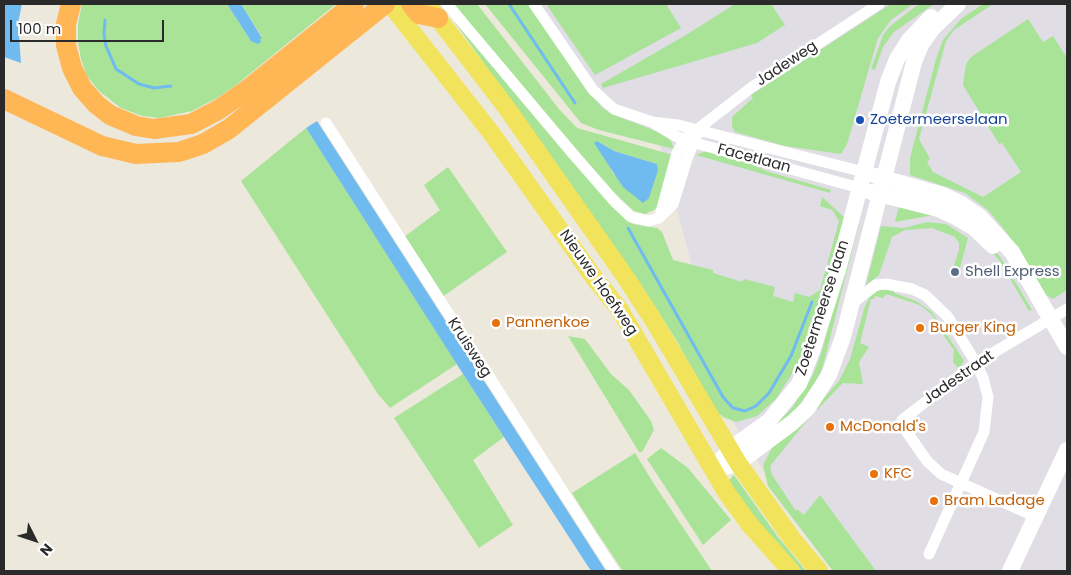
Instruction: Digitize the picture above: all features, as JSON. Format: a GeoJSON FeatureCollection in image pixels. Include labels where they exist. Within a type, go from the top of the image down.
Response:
{"type":"FeatureCollection","features":[{"type":"Feature","properties":{"kind":"highway"},"geometry":{"type":"LineString","coordinates":[[71,4],[66,24],[66,45],[72,68],[82,88],[96,104],[110,115],[136,126],[154,129],[191,124],[218,110],[247,90],[354,4]]}},
{"type":"Feature","properties":{"kind":"highway"},"geometry":{"type":"LineString","coordinates":[[4,99],[102,146],[136,154],[179,152],[203,144],[229,129],[385,4]]}},
{"type":"Feature","properties":{"kind":"main road","name":"Nieuwe Hoefweg"},"geometry":{"type":"LineString","coordinates":[[390,4],[430,12],[506,107],[632,287],[734,456],[793,540],[819,571]]}},
{"type":"Feature","properties":{"kind":"main road","name":"Nieuwe Hoefweg"},"geometry":{"type":"LineString","coordinates":[[430,12],[418,40],[492,134],[595,279],[620,310],[713,471],[750,525],[792,571]]}},
{"type":"Feature","properties":{"kind":"street","name":"Facetlaan"},"geometry":{"type":"LineString","coordinates":[[534,4],[602,100],[614,109],[652,122],[690,141],[862,180]]}},
{"type":"Feature","properties":{"kind":"street","name":"Jadeweg"},"geometry":{"type":"LineString","coordinates":[[699,130],[752,87],[879,4]]}},
{"type":"Feature","properties":{"kind":"street","name":"Zoetermeerse laan"},"geometry":{"type":"LineString","coordinates":[[734,456],[769,421],[799,384],[812,351],[838,270],[888,82],[897,59],[924,23],[948,4]]}},
{"type":"Feature","properties":{"kind":"street","name":"Zoetermeerse laan"},"geometry":{"type":"LineString","coordinates":[[713,471],[734,456],[792,423],[808,408],[829,375],[843,337],[909,80],[921,46],[933,28],[958,4]]}},
{"type":"Feature","properties":{"kind":"street","name":"Nieuwe Hoefweg"},"geometry":{"type":"LineString","coordinates":[[430,12],[631,217],[648,221],[659,218],[674,204],[690,141]]}},
{"type":"Feature","properties":{"kind":"street","name":"Facetlaan"},"geometry":{"type":"LineString","coordinates":[[652,122],[699,130],[862,180]]}},
{"type":"Feature","properties":{"kind":"street","name":"Kruisweg"},"geometry":{"type":"LineString","coordinates":[[326,123],[614,571]]}},
{"type":"Feature","properties":{"kind":"street"},"geometry":{"type":"LineString","coordinates":[[690,141],[699,130]]}},
{"type":"Feature","properties":{"kind":"street"},"geometry":{"type":"LineString","coordinates":[[862,180],[884,178],[943,195],[964,205],[979,216],[1012,252],[1067,358]]}},
{"type":"Feature","properties":{"kind":"street"},"geometry":{"type":"LineString","coordinates":[[862,180],[880,195],[938,209],[973,227],[1002,257],[1067,347]]}},
{"type":"Feature","properties":{"kind":"street"},"geometry":{"type":"LineString","coordinates":[[851,304],[876,285],[886,284],[912,288],[933,301],[948,316],[976,363],[988,397],[984,432],[929,554]]}},
{"type":"Feature","properties":{"kind":"street","name":"Jadestraat"},"geometry":{"type":"LineString","coordinates":[[962,482],[941,474],[933,467],[902,425],[902,420],[911,411],[976,363],[1067,309]]}},
{"type":"Feature","properties":{"kind":"street"},"geometry":{"type":"LineString","coordinates":[[1010,571],[1067,450]]}},
{"type":"Feature","properties":{"kind":"street"},"geometry":{"type":"LineString","coordinates":[[962,482],[1036,517]]}},
{"type":"Feature","properties":{"kind":"shaded area"},"geometry":{"type":"Polygon","coordinates":[[[521,4],[1067,4],[1067,571],[849,571],[787,509],[732,420],[659,140],[614,126],[521,4]]]}},
{"type":"Feature","properties":{"kind":"green space"},"geometry":{"type":"Polygon","coordinates":[[[82,4],[227,4],[251,41],[262,37],[241,4],[336,4],[236,85],[217,98],[192,111],[160,118],[142,116],[121,108],[99,91],[87,76],[78,42],[78,24],[82,4]]]}},
{"type":"Feature","properties":{"kind":"green space"},"geometry":{"type":"Polygon","coordinates":[[[453,4],[477,4],[559,109],[577,128],[673,155],[659,205],[654,210],[645,214],[634,211],[611,190],[453,4]],[[597,141],[614,175],[657,164],[614,151],[597,141]]]}},
{"type":"Feature","properties":{"kind":"green space"},"geometry":{"type":"Polygon","coordinates":[[[485,4],[529,4],[602,108],[617,116],[661,133],[670,139],[674,149],[599,130],[581,123],[485,4]]]}},
{"type":"Feature","properties":{"kind":"green space"},"geometry":{"type":"Polygon","coordinates":[[[546,4],[666,4],[681,28],[595,75],[546,4]]]}},
{"type":"Feature","properties":{"kind":"green space"},"geometry":{"type":"Polygon","coordinates":[[[735,4],[771,4],[785,25],[757,43],[603,88],[601,84],[735,4]]]}},
{"type":"Feature","properties":{"kind":"green space"},"geometry":{"type":"Polygon","coordinates":[[[891,4],[913,4],[891,20],[878,38],[847,144],[841,154],[785,146],[735,132],[732,126],[732,117],[753,98],[751,95],[891,4]]]}},
{"type":"Feature","properties":{"kind":"green space"},"geometry":{"type":"Polygon","coordinates":[[[919,4],[934,4],[894,32],[883,47],[875,70],[871,69],[883,35],[890,26],[919,4]]]}},
{"type":"Feature","properties":{"kind":"green space"},"geometry":{"type":"Polygon","coordinates":[[[983,4],[993,4],[954,30],[946,41],[919,139],[930,159],[927,162],[933,172],[983,197],[1021,172],[1002,143],[999,144],[963,85],[966,64],[971,57],[1028,19],[1043,42],[1053,36],[1067,58],[1067,290],[1053,299],[1046,295],[1007,233],[989,211],[965,193],[910,175],[910,158],[936,59],[943,40],[961,19],[983,4]]]}},
{"type":"Feature","properties":{"kind":"green space"},"geometry":{"type":"Polygon","coordinates":[[[453,20],[625,219],[633,224],[657,228],[662,232],[673,260],[713,270],[713,273],[742,282],[744,279],[775,287],[773,296],[793,302],[795,293],[809,297],[820,290],[839,221],[832,210],[820,206],[822,197],[845,218],[821,301],[798,364],[776,399],[757,416],[736,422],[723,417],[715,410],[675,338],[636,277],[453,20]]]}},
{"type":"Feature","properties":{"kind":"green space"},"geometry":{"type":"Polygon","coordinates":[[[306,128],[457,364],[390,408],[378,394],[241,181],[306,128]]]}},
{"type":"Feature","properties":{"kind":"green space"},"geometry":{"type":"Polygon","coordinates":[[[706,151],[748,162],[766,171],[831,190],[830,193],[696,155],[706,151]]]}},
{"type":"Feature","properties":{"kind":"green space"},"geometry":{"type":"Polygon","coordinates":[[[448,167],[507,252],[442,297],[404,237],[440,210],[424,185],[448,167]]]}},
{"type":"Feature","properties":{"kind":"green space"},"geometry":{"type":"Polygon","coordinates":[[[904,205],[944,215],[962,223],[987,241],[1001,258],[1032,310],[1029,311],[999,260],[977,236],[954,221],[934,215],[895,222],[899,206],[904,205]]]}},
{"type":"Feature","properties":{"kind":"green space"},"geometry":{"type":"Polygon","coordinates":[[[856,222],[859,223],[823,366],[818,378],[795,411],[771,429],[792,408],[813,375],[822,351],[856,222]]]}},
{"type":"Feature","properties":{"kind":"green space"},"geometry":{"type":"Polygon","coordinates":[[[927,222],[946,224],[968,238],[960,268],[954,265],[959,250],[959,243],[955,237],[932,228],[905,230],[892,237],[879,275],[866,285],[881,226],[904,228],[927,222]]]}},
{"type":"Feature","properties":{"kind":"green space"},"geometry":{"type":"Polygon","coordinates":[[[881,289],[894,290],[894,293],[916,301],[932,312],[964,361],[959,369],[953,362],[954,350],[944,336],[943,330],[931,314],[920,305],[886,294],[883,298],[875,296],[874,299],[871,299],[860,343],[869,347],[859,362],[863,384],[843,383],[809,418],[770,466],[772,475],[796,511],[797,509],[804,515],[820,495],[876,571],[833,571],[768,486],[763,465],[772,448],[814,409],[839,381],[850,359],[865,306],[871,295],[881,289]]]}},
{"type":"Feature","properties":{"kind":"green space"},"geometry":{"type":"Polygon","coordinates":[[[568,336],[585,339],[611,374],[629,390],[651,421],[654,430],[642,452],[639,452],[568,336]]]}},
{"type":"Feature","properties":{"kind":"green space"},"geometry":{"type":"Polygon","coordinates":[[[463,374],[504,437],[473,460],[513,525],[479,548],[394,418],[463,374]]]}},
{"type":"Feature","properties":{"kind":"green space"},"geometry":{"type":"Polygon","coordinates":[[[661,448],[688,468],[731,520],[703,545],[647,459],[661,448]]]}},
{"type":"Feature","properties":{"kind":"green space"},"geometry":{"type":"Polygon","coordinates":[[[635,453],[712,571],[623,571],[596,531],[572,493],[635,453]]]}},
{"type":"Feature","properties":{"kind":"green space"},"geometry":{"type":"Polygon","coordinates":[[[734,475],[778,537],[806,571],[799,571],[760,527],[728,481],[734,475]]]}},
{"type":"Feature","properties":{"kind":"water"},"geometry":{"type":"Polygon","coordinates":[[[4,4],[22,4],[18,23],[21,63],[4,57],[4,4]]]}},
{"type":"Feature","properties":{"kind":"water"},"geometry":{"type":"Polygon","coordinates":[[[227,4],[241,4],[262,38],[260,39],[261,42],[258,44],[251,41],[227,4]]]}},
{"type":"Feature","properties":{"kind":"water"},"geometry":{"type":"Polygon","coordinates":[[[317,121],[606,571],[591,571],[463,374],[306,128],[317,121]]]}},
{"type":"Feature","properties":{"kind":"water"},"geometry":{"type":"Polygon","coordinates":[[[597,141],[614,151],[657,164],[658,170],[649,198],[643,203],[623,187],[594,143],[597,141]]]}},
{"type":"Feature","properties":{"kind":"waterway"},"geometry":{"type":"LineString","coordinates":[[509,4],[575,103]]}},
{"type":"Feature","properties":{"kind":"waterway"},"geometry":{"type":"LineString","coordinates":[[105,20],[104,35],[106,46],[116,69],[139,84],[154,88],[171,86]]}},
{"type":"Feature","properties":{"kind":"waterway"},"geometry":{"type":"LineString","coordinates":[[628,228],[723,397],[733,408],[745,411],[756,406],[769,393],[791,356],[812,302]]}},
{"type":"Feature","properties":{"kind":"place","name":"Zoetermeerselaan"},"geometry":{"type":"Point","coordinates":[860,120]}},
{"type":"Feature","properties":{"kind":"place","name":"Shell Express"},"geometry":{"type":"Point","coordinates":[955,272]}},
{"type":"Feature","properties":{"kind":"place","name":"Pannenkoe"},"geometry":{"type":"Point","coordinates":[496,323]}},
{"type":"Feature","properties":{"kind":"place","name":"Burger King"},"geometry":{"type":"Point","coordinates":[920,328]}},
{"type":"Feature","properties":{"kind":"place","name":"McDonald's"},"geometry":{"type":"Point","coordinates":[830,427]}},
{"type":"Feature","properties":{"kind":"place","name":"KFC"},"geometry":{"type":"Point","coordinates":[874,474]}},
{"type":"Feature","properties":{"kind":"place","name":"Bram Ladage"},"geometry":{"type":"Point","coordinates":[934,501]}}]}
